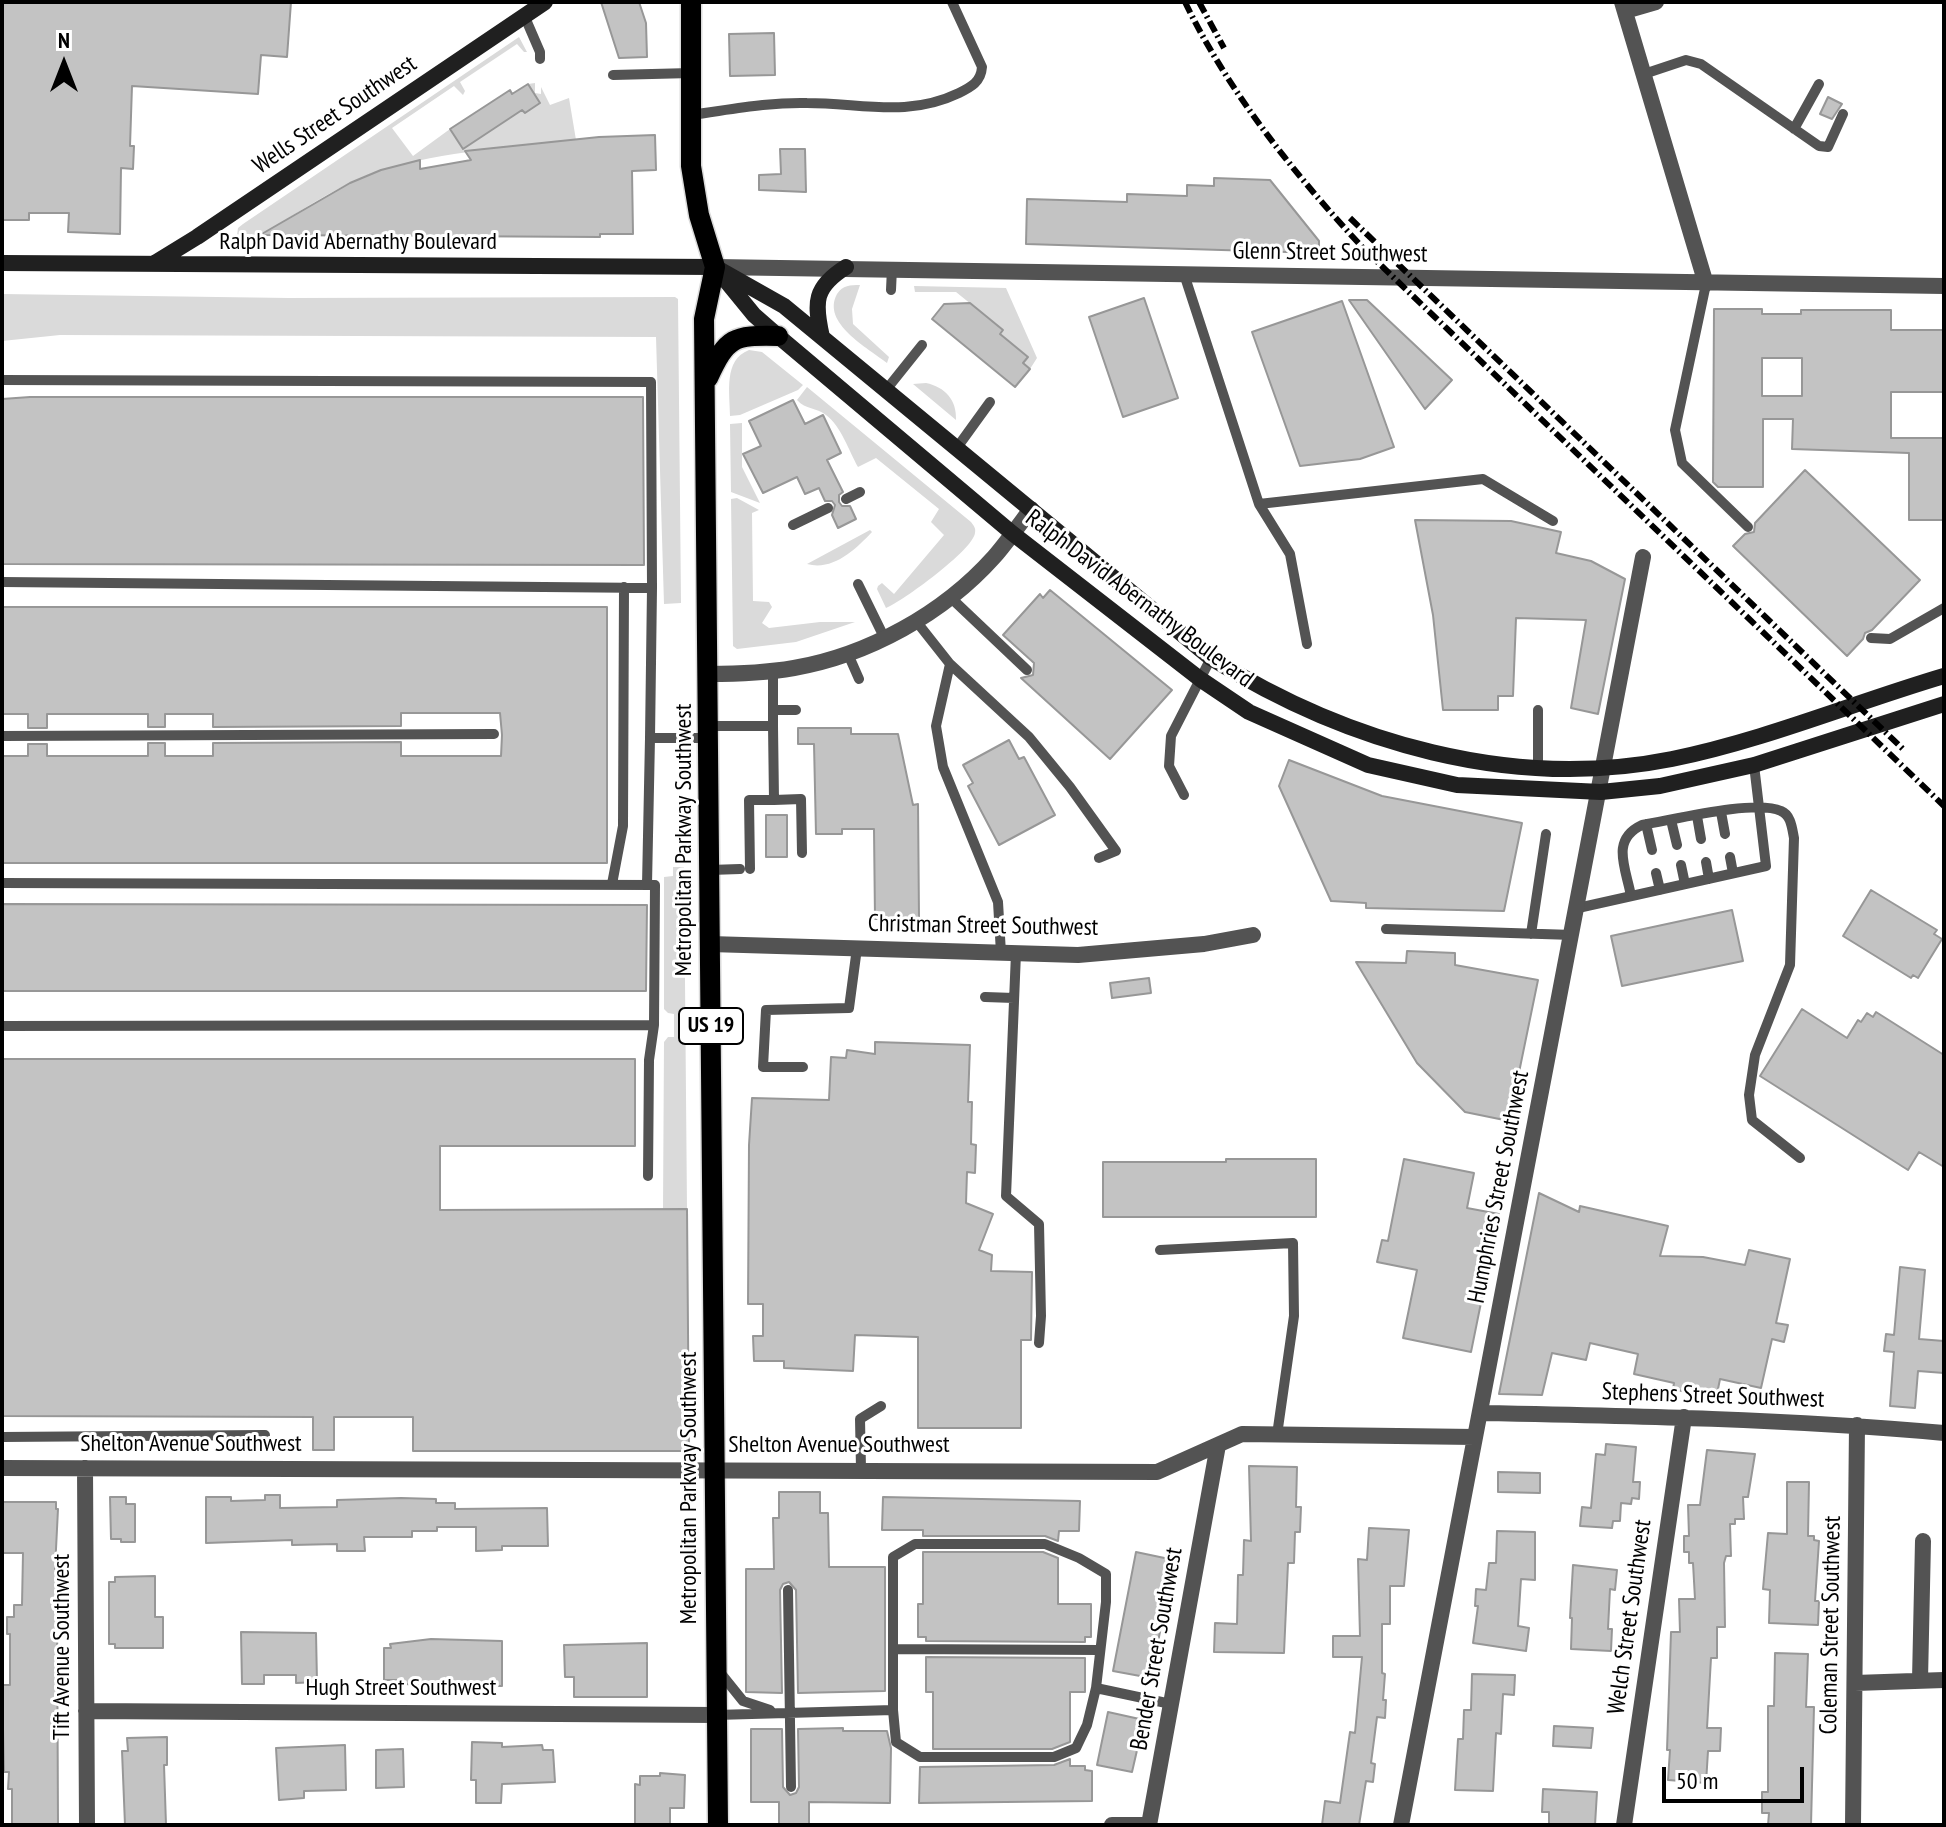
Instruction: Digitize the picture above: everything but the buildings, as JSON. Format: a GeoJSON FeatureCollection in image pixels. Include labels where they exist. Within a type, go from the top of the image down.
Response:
{"type":"FeatureCollection","features":[{"type":"Feature","properties":{"kind":"main road","name":"Wells Street Southwest"},"geometry":{"type":"LineString","coordinates":[[152,265],[545,2]]}},
{"type":"Feature","properties":{"kind":"main road"},"geometry":{"type":"LineString","coordinates":[[691,2],[691,166],[699,215],[715,267]]}},
{"type":"Feature","properties":{"kind":"main road","name":"Ralph David Abernathy Boulevard"},"geometry":{"type":"LineString","coordinates":[[2,263],[715,267],[784,306],[1211,658],[1280,698],[1333,722],[1389,742],[1446,756],[1505,765],[1605,769],[1672,759],[1731,745],[1944,676]]}},
{"type":"Feature","properties":{"kind":"main road","name":"Ralph David Abernathy Boulevard"},"geometry":{"type":"LineString","coordinates":[[715,267],[754,315],[778,336],[1012,533],[1200,679],[1249,712],[1368,765],[1457,785],[1601,792],[1683,783],[1754,765],[1944,704]]}},
{"type":"Feature","properties":{"kind":"main road","name":"Metropolitan Parkway Southwest"},"geometry":{"type":"LineString","coordinates":[[715,267],[704,312],[718,1825]]}},
{"type":"Feature","properties":{"kind":"main road"},"geometry":{"type":"LineString","coordinates":[[822,337],[816,313],[819,293],[832,276],[846,267]]}},
{"type":"Feature","properties":{"kind":"main road"},"geometry":{"type":"LineString","coordinates":[[705,385],[721,350],[732,341],[750,335],[778,336]]}},
{"type":"Feature","properties":{"kind":"street"},"geometry":{"type":"LineString","coordinates":[[1656,2],[1624,7],[1706,284]]}},
{"type":"Feature","properties":{"kind":"street","name":"Glenn Street Southwest"},"geometry":{"type":"LineString","coordinates":[[715,267],[1944,286]]}},
{"type":"Feature","properties":{"kind":"street"},"geometry":{"type":"LineString","coordinates":[[709,674],[795,668],[848,654],[916,621],[950,597],[993,558],[1031,509]]}},
{"type":"Feature","properties":{"kind":"street","name":"Humphries Street Southwest"},"geometry":{"type":"LineString","coordinates":[[1401,1825],[1601,792],[1643,557]]}},
{"type":"Feature","properties":{"kind":"street","name":"Christman Street Southwest"},"geometry":{"type":"LineString","coordinates":[[710,944],[1078,955],[1204,944],[1253,935]]}},
{"type":"Feature","properties":{"kind":"street","name":"Stephens Street Southwest"},"geometry":{"type":"LineString","coordinates":[[1480,1413],[1684,1417],[1857,1425],[1944,1433]]}},
{"type":"Feature","properties":{"kind":"street","name":"Welch Street Southwest"},"geometry":{"type":"LineString","coordinates":[[1624,1825],[1684,1417]]}},
{"type":"Feature","properties":{"kind":"street","name":"Coleman Street Southwest"},"geometry":{"type":"LineString","coordinates":[[1853,1825],[1857,1425]]}},
{"type":"Feature","properties":{"kind":"street","name":"Shelton Avenue Southwest"},"geometry":{"type":"LineString","coordinates":[[2,1468],[1157,1472],[1242,1434],[1475,1437]]}},
{"type":"Feature","properties":{"kind":"street","name":"Bender Street Southwest"},"geometry":{"type":"LineString","coordinates":[[1112,1825],[1149,1825],[1218,1445]]}},
{"type":"Feature","properties":{"kind":"street","name":"Tift Avenue Southwest"},"geometry":{"type":"LineString","coordinates":[[85,1468],[87,1825]]}},
{"type":"Feature","properties":{"kind":"street"},"geometry":{"type":"LineString","coordinates":[[1920,1680],[1923,1541]]}},
{"type":"Feature","properties":{"kind":"street"},"geometry":{"type":"LineString","coordinates":[[1855,1683],[1944,1680]]}},
{"type":"Feature","properties":{"kind":"street","name":"Hugh Street Southwest"},"geometry":{"type":"LineString","coordinates":[[86,1711],[716,1715]]}},
{"type":"Feature","properties":{"kind":"lane"},"geometry":{"type":"LineString","coordinates":[[691,115],[806,103],[894,109],[942,101],[972,86],[982,67],[952,2]]}},
{"type":"Feature","properties":{"kind":"lane"},"geometry":{"type":"LineString","coordinates":[[524,15],[540,59]]}},
{"type":"Feature","properties":{"kind":"lane"},"geometry":{"type":"LineString","coordinates":[[1644,74],[1686,60],[1701,64],[1819,146],[1828,147],[1843,114]]}},
{"type":"Feature","properties":{"kind":"lane"},"geometry":{"type":"LineString","coordinates":[[613,75],[691,73]]}},
{"type":"Feature","properties":{"kind":"lane"},"geometry":{"type":"LineString","coordinates":[[1794,129],[1819,84]]}},
{"type":"Feature","properties":{"kind":"lane"},"geometry":{"type":"LineString","coordinates":[[891,290],[892,268]]}},
{"type":"Feature","properties":{"kind":"lane"},"geometry":{"type":"LineString","coordinates":[[1184,274],[1259,504],[1290,554],[1307,644]]}},
{"type":"Feature","properties":{"kind":"lane"},"geometry":{"type":"LineString","coordinates":[[1706,284],[1675,430],[1682,463],[1748,527]]}},
{"type":"Feature","properties":{"kind":"lane"},"geometry":{"type":"LineString","coordinates":[[886,390],[922,345]]}},
{"type":"Feature","properties":{"kind":"lane"},"geometry":{"type":"LineString","coordinates":[[2,380],[651,382],[652,588],[647,885]]}},
{"type":"Feature","properties":{"kind":"lane"},"geometry":{"type":"LineString","coordinates":[[956,449],[990,402]]}},
{"type":"Feature","properties":{"kind":"lane"},"geometry":{"type":"LineString","coordinates":[[1259,504],[1483,479],[1553,521]]}},
{"type":"Feature","properties":{"kind":"lane"},"geometry":{"type":"LineString","coordinates":[[846,499],[860,492]]}},
{"type":"Feature","properties":{"kind":"lane"},"geometry":{"type":"LineString","coordinates":[[793,525],[828,508]]}},
{"type":"Feature","properties":{"kind":"lane"},"geometry":{"type":"LineString","coordinates":[[2,582],[652,588]]}},
{"type":"Feature","properties":{"kind":"lane"},"geometry":{"type":"LineString","coordinates":[[858,584],[884,637]]}},
{"type":"Feature","properties":{"kind":"lane"},"geometry":{"type":"LineString","coordinates":[[612,884],[623,826],[624,587]]}},
{"type":"Feature","properties":{"kind":"lane"},"geometry":{"type":"LineString","coordinates":[[950,597],[1027,670]]}},
{"type":"Feature","properties":{"kind":"lane"},"geometry":{"type":"LineString","coordinates":[[1871,638],[1890,639],[1944,608]]}},
{"type":"Feature","properties":{"kind":"lane"},"geometry":{"type":"LineString","coordinates":[[916,621],[950,664],[1029,737],[1070,787],[1116,851],[1099,858]]}},
{"type":"Feature","properties":{"kind":"lane"},"geometry":{"type":"LineString","coordinates":[[848,654],[859,679]]}},
{"type":"Feature","properties":{"kind":"lane"},"geometry":{"type":"LineString","coordinates":[[1184,795],[1169,766],[1171,736],[1211,658]]}},
{"type":"Feature","properties":{"kind":"lane"},"geometry":{"type":"LineString","coordinates":[[950,664],[936,726],[943,767],[998,902],[1008,953],[1014,998],[1006,1196],[1039,1224],[1039,1343]]}},
{"type":"Feature","properties":{"kind":"lane"},"geometry":{"type":"LineString","coordinates":[[773,671],[774,800]]}},
{"type":"Feature","properties":{"kind":"lane"},"geometry":{"type":"LineString","coordinates":[[773,710],[796,710]]}},
{"type":"Feature","properties":{"kind":"lane"},"geometry":{"type":"LineString","coordinates":[[1538,710],[1538,767]]}},
{"type":"Feature","properties":{"kind":"lane"},"geometry":{"type":"LineString","coordinates":[[650,738],[773,726]]}},
{"type":"Feature","properties":{"kind":"lane"},"geometry":{"type":"LineString","coordinates":[[2,736],[494,734]]}},
{"type":"Feature","properties":{"kind":"lane"},"geometry":{"type":"LineString","coordinates":[[1578,908],[1766,866],[1754,765]]}},
{"type":"Feature","properties":{"kind":"lane"},"geometry":{"type":"LineString","coordinates":[[710,870],[745,869],[749,800],[801,799],[802,853]]}},
{"type":"Feature","properties":{"kind":"lane"},"geometry":{"type":"LineString","coordinates":[[1631,896],[1622,842],[1630,830],[1646,824],[1757,806],[1782,811],[1789,818],[1794,838],[1790,965],[1755,1055],[1749,1095],[1752,1120],[1800,1158]]}},
{"type":"Feature","properties":{"kind":"lane"},"geometry":{"type":"LineString","coordinates":[[1721,812],[1725,834]]}},
{"type":"Feature","properties":{"kind":"lane"},"geometry":{"type":"LineString","coordinates":[[1697,816],[1701,839]]}},
{"type":"Feature","properties":{"kind":"lane"},"geometry":{"type":"LineString","coordinates":[[1671,820],[1677,845]]}},
{"type":"Feature","properties":{"kind":"lane"},"geometry":{"type":"LineString","coordinates":[[1646,824],[1652,850]]}},
{"type":"Feature","properties":{"kind":"lane"},"geometry":{"type":"LineString","coordinates":[[1531,934],[1546,834]]}},
{"type":"Feature","properties":{"kind":"lane"},"geometry":{"type":"LineString","coordinates":[[1730,857],[1733,873]]}},
{"type":"Feature","properties":{"kind":"lane"},"geometry":{"type":"LineString","coordinates":[[1706,862],[1709,879]]}},
{"type":"Feature","properties":{"kind":"lane"},"geometry":{"type":"LineString","coordinates":[[1681,865],[1685,884]]}},
{"type":"Feature","properties":{"kind":"lane"},"geometry":{"type":"LineString","coordinates":[[1656,873],[1660,890]]}},
{"type":"Feature","properties":{"kind":"lane"},"geometry":{"type":"LineString","coordinates":[[2,883],[655,885],[648,1176]]}},
{"type":"Feature","properties":{"kind":"lane"},"geometry":{"type":"LineString","coordinates":[[1386,929],[1573,935]]}},
{"type":"Feature","properties":{"kind":"lane"},"geometry":{"type":"LineString","coordinates":[[803,1067],[763,1067],[766,1010],[849,1008],[857,948]]}},
{"type":"Feature","properties":{"kind":"lane"},"geometry":{"type":"LineString","coordinates":[[985,997],[1014,998]]}},
{"type":"Feature","properties":{"kind":"lane"},"geometry":{"type":"LineString","coordinates":[[2,1026],[654,1025]]}},
{"type":"Feature","properties":{"kind":"lane"},"geometry":{"type":"LineString","coordinates":[[1160,1250],[1293,1243],[1294,1316],[1277,1435]]}},
{"type":"Feature","properties":{"kind":"lane"},"geometry":{"type":"LineString","coordinates":[[861,1469],[860,1419],[881,1406]]}},
{"type":"Feature","properties":{"kind":"lane"},"geometry":{"type":"LineString","coordinates":[[2,1437],[265,1435]]}},
{"type":"Feature","properties":{"kind":"lane"},"geometry":{"type":"LineString","coordinates":[[915,1544],[1045,1544],[1079,1558],[1106,1574],[1106,1602],[1096,1688],[1087,1725],[1076,1748],[1054,1757],[920,1757],[896,1742],[893,1649],[893,1557],[915,1544]]}},
{"type":"Feature","properties":{"kind":"lane"},"geometry":{"type":"LineString","coordinates":[[788,1590],[785,1712],[791,1787]]}},
{"type":"Feature","properties":{"kind":"lane"},"geometry":{"type":"LineString","coordinates":[[893,1649],[1100,1650]]}},
{"type":"Feature","properties":{"kind":"lane"},"geometry":{"type":"LineString","coordinates":[[716,1668],[743,1701],[785,1712]]}},
{"type":"Feature","properties":{"kind":"lane"},"geometry":{"type":"LineString","coordinates":[[1096,1688],[1171,1704]]}},
{"type":"Feature","properties":{"kind":"lane"},"geometry":{"type":"LineString","coordinates":[[716,1715],[893,1710]]}},
{"type":"Feature","properties":{"kind":"shaded area"},"geometry":{"type":"Polygon","coordinates":[[[519,37],[527,52],[517,44],[460,82],[465,91],[463,95],[454,86],[392,128],[413,156],[450,129],[522,110],[525,113],[540,103],[528,84],[535,83],[535,93],[541,94],[541,87],[550,105],[569,98],[576,140],[454,154],[382,170],[313,203],[274,227],[273,235],[237,235],[238,228],[243,224],[519,37]]]}},
{"type":"Feature","properties":{"kind":"shaded area"},"geometry":{"type":"Polygon","coordinates":[[[860,285],[852,309],[853,324],[889,357],[887,363],[849,334],[835,315],[834,305],[839,291],[847,286],[860,285]]]}},
{"type":"Feature","properties":{"kind":"shaded area"},"geometry":{"type":"Polygon","coordinates":[[[914,286],[1006,288],[1037,358],[1030,369],[1023,363],[1028,356],[1000,334],[1003,330],[956,292],[915,292],[914,286]]]}},
{"type":"Feature","properties":{"kind":"shaded area"},"geometry":{"type":"Polygon","coordinates":[[[2,294],[289,298],[675,297],[678,299],[681,603],[664,604],[656,337],[60,335],[2,341],[2,294]]]}},
{"type":"Feature","properties":{"kind":"shaded area"},"geometry":{"type":"Polygon","coordinates":[[[749,350],[762,352],[803,385],[740,415],[730,416],[732,369],[735,361],[749,350]]]}},
{"type":"Feature","properties":{"kind":"shaded area"},"geometry":{"type":"Polygon","coordinates":[[[926,383],[948,396],[954,406],[956,420],[913,384],[926,383]]]}},
{"type":"Feature","properties":{"kind":"shaded area"},"geometry":{"type":"Polygon","coordinates":[[[807,387],[975,528],[971,541],[963,551],[921,586],[886,608],[878,586],[882,583],[894,594],[944,535],[931,522],[939,509],[876,458],[858,467],[831,420],[797,400],[807,387]]]}},
{"type":"Feature","properties":{"kind":"shaded area"},"geometry":{"type":"Polygon","coordinates":[[[742,423],[742,467],[760,503],[731,492],[730,424],[742,423]]]}},
{"type":"Feature","properties":{"kind":"shaded area"},"geometry":{"type":"Polygon","coordinates":[[[737,498],[759,510],[752,513],[753,601],[769,602],[772,607],[762,623],[769,628],[820,622],[855,622],[796,642],[737,649],[733,646],[731,499],[737,498]]]}},
{"type":"Feature","properties":{"kind":"shaded area"},"geometry":{"type":"Polygon","coordinates":[[[870,530],[872,532],[851,552],[835,562],[807,564],[870,530]]]}},
{"type":"Feature","properties":{"kind":"shaded area"},"geometry":{"type":"Polygon","coordinates":[[[673,867],[684,867],[687,1209],[663,1209],[664,1042],[668,1037],[674,1037],[674,1014],[664,1009],[664,877],[673,876],[673,867]]]}},
{"type":"Feature","properties":{"kind":"railway"},"geometry":{"type":"LineString","coordinates":[[1185,2],[1222,69],[1265,132],[1364,249],[1944,806]]}},
{"type":"Feature","properties":{"kind":"railway"},"geometry":{"type":"LineString","coordinates":[[1199,2],[1224,48]]}},
{"type":"Feature","properties":{"kind":"railway"},"geometry":{"type":"LineString","coordinates":[[1350,218],[1904,750]]}}]}
